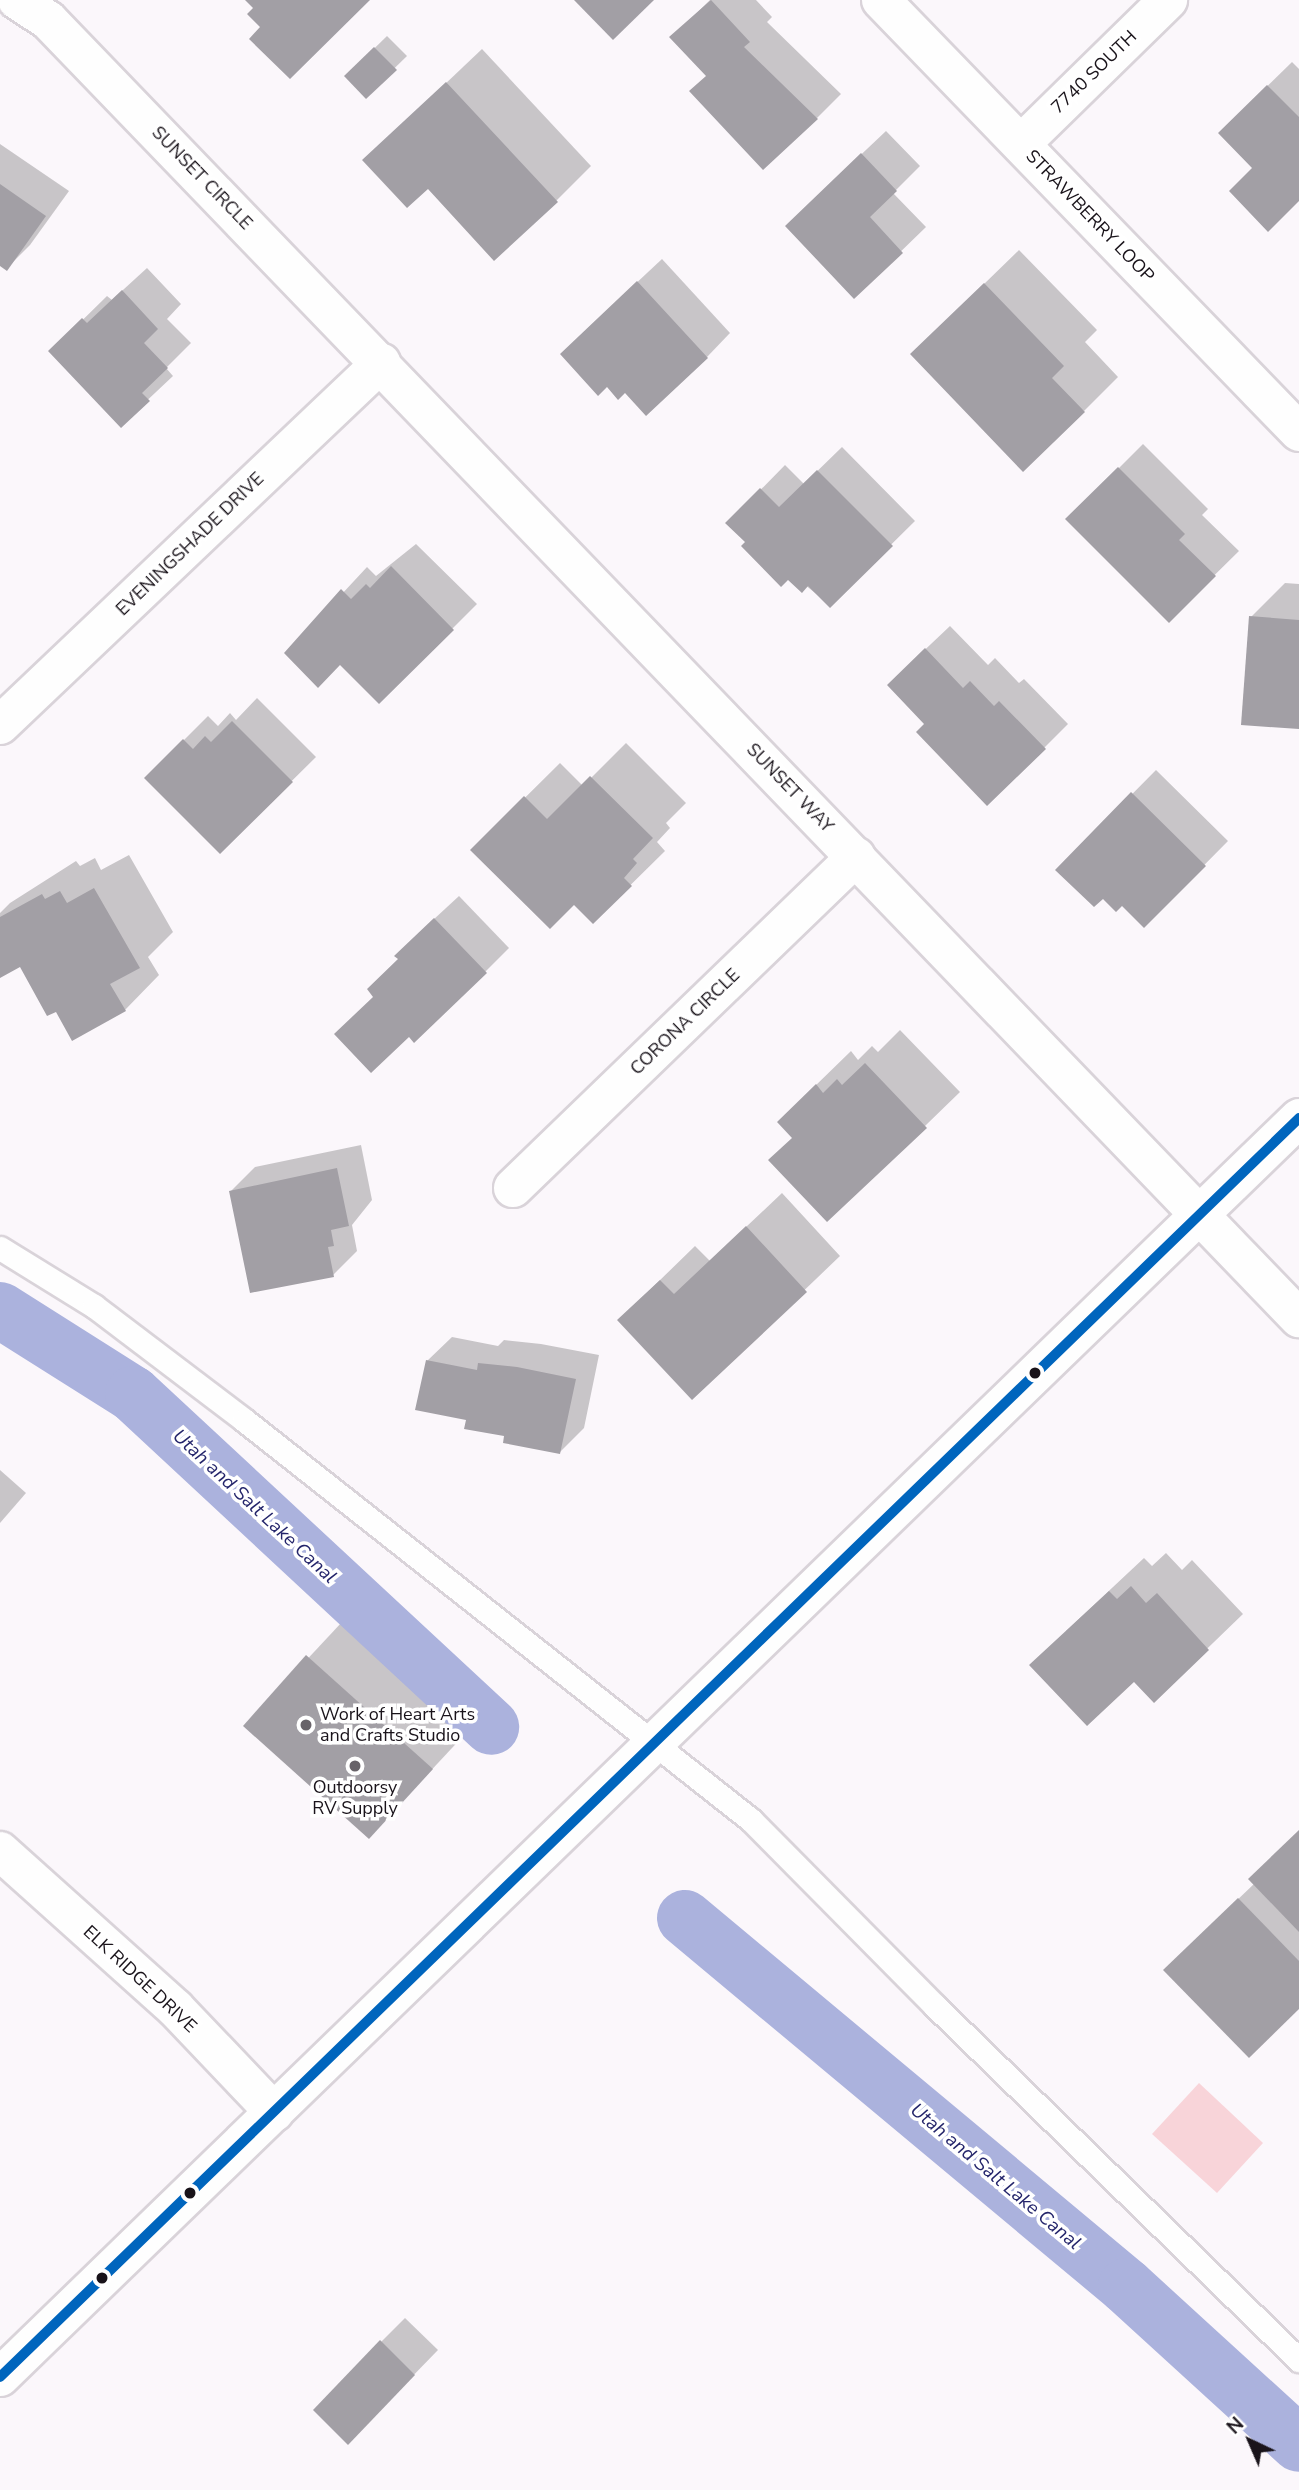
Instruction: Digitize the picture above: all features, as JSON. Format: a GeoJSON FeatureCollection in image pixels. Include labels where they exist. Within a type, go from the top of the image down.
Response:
{"type":"FeatureCollection","features":[{"type":"Feature","properties":{"kind":"street","name":"SUNSET CIRCLE"},"geometry":{"type":"LineString","coordinates":[[17,0],[48,20],[381,363]]}},
{"type":"Feature","properties":{"kind":"street","name":"STRAWBERRY LOOP"},"geometry":{"type":"LineString","coordinates":[[881,0],[1299,432]]}},
{"type":"Feature","properties":{"kind":"street","name":"7740 SOUTH"},"geometry":{"type":"LineString","coordinates":[[1021,144],[1168,0]]}},
{"type":"Feature","properties":{"kind":"street","name":"EVENINGSHADE DRIVE"},"geometry":{"type":"LineString","coordinates":[[0,725],[381,363]]}},
{"type":"Feature","properties":{"kind":"street","name":"SUNSET WAY"},"geometry":{"type":"LineString","coordinates":[[381,363],[1198,1216],[1299,1318]]}},
{"type":"Feature","properties":{"kind":"street","name":"CORONA CIRCLE"},"geometry":{"type":"LineString","coordinates":[[513,1188],[856,857]]}},
{"type":"Feature","properties":{"kind":"street"},"geometry":{"type":"LineString","coordinates":[[0,2377],[1299,1118]]}},
{"type":"Feature","properties":{"kind":"street","name":"ELK RIDGE DRIVE"},"geometry":{"type":"LineString","coordinates":[[0,1852],[176,2008],[274,2112]]}},
{"type":"Feature","properties":{"kind":"lane"},"geometry":{"type":"LineString","coordinates":[[0,1248],[94,1306],[244,1420],[751,1819],[935,2006],[1299,2360]]}},
{"type":"Feature","properties":{"kind":"shaded area"},"geometry":{"type":"Polygon","coordinates":[[[1199,2083],[1263,2143],[1217,2193],[1152,2134],[1199,2083]]]}},
{"type":"Feature","properties":{"kind":"building"},"geometry":{"type":"Polygon","coordinates":[[[245,0],[370,0],[290,79],[249,39],[260,27],[247,14],[253,8],[245,0]]]}},
{"type":"Feature","properties":{"kind":"building"},"geometry":{"type":"Polygon","coordinates":[[[574,0],[654,0],[613,40],[574,0]]]}},
{"type":"Feature","properties":{"kind":"building"},"geometry":{"type":"Polygon","coordinates":[[[711,0],[750,42],[744,47],[818,119],[763,170],[689,91],[706,76],[669,37],[711,0]]]}},
{"type":"Feature","properties":{"kind":"building"},"geometry":{"type":"Polygon","coordinates":[[[374,47],[397,70],[366,99],[344,76],[374,47]]]}},
{"type":"Feature","properties":{"kind":"building"},"geometry":{"type":"Polygon","coordinates":[[[446,82],[558,202],[494,261],[428,189],[407,208],[362,160],[446,82]]]}},
{"type":"Feature","properties":{"kind":"building"},"geometry":{"type":"Polygon","coordinates":[[[1267,85],[1299,117],[1299,201],[1268,232],[1229,191],[1252,168],[1218,133],[1267,85]]]}},
{"type":"Feature","properties":{"kind":"building"},"geometry":{"type":"Polygon","coordinates":[[[861,153],[897,191],[870,217],[903,253],[854,299],[785,226],[861,153]]]}},
{"type":"Feature","properties":{"kind":"building"},"geometry":{"type":"Polygon","coordinates":[[[0,184],[46,216],[7,271],[0,266],[0,184]]]}},
{"type":"Feature","properties":{"kind":"building"},"geometry":{"type":"Polygon","coordinates":[[[637,281],[708,358],[646,416],[625,393],[618,400],[607,387],[598,396],[560,354],[637,281]]]}},
{"type":"Feature","properties":{"kind":"building"},"geometry":{"type":"Polygon","coordinates":[[[984,283],[1064,366],[1052,378],[1085,412],[1023,472],[910,354],[984,283]]]}},
{"type":"Feature","properties":{"kind":"building"},"geometry":{"type":"Polygon","coordinates":[[[122,290],[158,329],[144,343],[168,368],[142,393],[150,401],[121,428],[48,351],[82,318],[87,323],[122,290]]]}},
{"type":"Feature","properties":{"kind":"building"},"geometry":{"type":"Polygon","coordinates":[[[1118,467],[1185,534],[1179,540],[1216,576],[1169,623],[1065,519],[1118,467]]]}},
{"type":"Feature","properties":{"kind":"building"},"geometry":{"type":"Polygon","coordinates":[[[817,470],[893,546],[830,608],[808,586],[802,593],[788,580],[781,587],[741,546],[745,542],[725,523],[760,488],[779,507],[817,470]]]}},
{"type":"Feature","properties":{"kind":"building"},"geometry":{"type":"Polygon","coordinates":[[[391,566],[454,630],[379,704],[340,665],[318,688],[284,653],[341,589],[351,599],[366,584],[370,588],[391,566]]]}},
{"type":"Feature","properties":{"kind":"building"},"geometry":{"type":"Polygon","coordinates":[[[1249,616],[1299,620],[1299,729],[1241,725],[1249,616]]]}},
{"type":"Feature","properties":{"kind":"building"},"geometry":{"type":"Polygon","coordinates":[[[925,648],[963,688],[970,681],[994,706],[999,701],[1046,749],[987,806],[916,732],[924,724],[887,685],[925,648]]]}},
{"type":"Feature","properties":{"kind":"building"},"geometry":{"type":"Polygon","coordinates":[[[232,721],[293,782],[220,854],[144,778],[183,739],[193,749],[205,736],[211,742],[232,721]]]}},
{"type":"Feature","properties":{"kind":"building"},"geometry":{"type":"Polygon","coordinates":[[[590,776],[653,838],[633,859],[637,863],[624,878],[632,886],[593,924],[574,905],[550,929],[470,850],[524,796],[547,819],[590,776]]]}},
{"type":"Feature","properties":{"kind":"building"},"geometry":{"type":"Polygon","coordinates":[[[1131,792],[1206,866],[1144,928],[1122,906],[1116,912],[1103,899],[1094,907],[1055,870],[1131,792]]]}},
{"type":"Feature","properties":{"kind":"building"},"geometry":{"type":"Polygon","coordinates":[[[94,888],[140,968],[110,984],[126,1011],[72,1041],[56,1012],[47,1016],[20,967],[0,978],[0,917],[42,894],[45,899],[60,891],[67,903],[94,888]]]}},
{"type":"Feature","properties":{"kind":"building"},"geometry":{"type":"Polygon","coordinates":[[[434,918],[487,973],[414,1043],[409,1037],[371,1073],[334,1034],[373,997],[367,989],[398,959],[394,956],[434,918]]]}},
{"type":"Feature","properties":{"kind":"building"},"geometry":{"type":"Polygon","coordinates":[[[865,1063],[927,1128],[827,1222],[768,1160],[792,1138],[777,1122],[816,1084],[823,1093],[837,1079],[842,1085],[865,1063]]]}},
{"type":"Feature","properties":{"kind":"building"},"geometry":{"type":"Polygon","coordinates":[[[337,1168],[349,1226],[331,1230],[334,1246],[328,1247],[334,1277],[250,1293],[229,1191],[337,1168]]]}},
{"type":"Feature","properties":{"kind":"building"},"geometry":{"type":"Polygon","coordinates":[[[746,1226],[807,1292],[692,1400],[617,1320],[660,1280],[674,1294],[746,1226]]]}},
{"type":"Feature","properties":{"kind":"building"},"geometry":{"type":"Polygon","coordinates":[[[426,1360],[477,1370],[478,1363],[517,1367],[576,1379],[560,1454],[503,1443],[504,1436],[464,1429],[466,1420],[415,1410],[426,1360]]]}},
{"type":"Feature","properties":{"kind":"building"},"geometry":{"type":"Polygon","coordinates":[[[1131,1586],[1146,1603],[1157,1593],[1209,1650],[1154,1703],[1134,1682],[1087,1726],[1029,1665],[1109,1591],[1117,1599],[1131,1586]]]}},
{"type":"Feature","properties":{"kind":"building"},"geometry":{"type":"Polygon","coordinates":[[[306,1655],[433,1769],[369,1839],[243,1726],[306,1655]]]}},
{"type":"Feature","properties":{"kind":"building"},"geometry":{"type":"Polygon","coordinates":[[[1299,1830],[1299,1932],[1248,1879],[1299,1830]]]}},
{"type":"Feature","properties":{"kind":"building"},"geometry":{"type":"Polygon","coordinates":[[[1238,1898],[1299,1961],[1299,2009],[1249,2058],[1163,1970],[1238,1898]]]}},
{"type":"Feature","properties":{"kind":"building"},"geometry":{"type":"Polygon","coordinates":[[[380,2340],[415,2375],[348,2445],[313,2410],[380,2340]]]}},
{"type":"Feature","properties":{"kind":"waterway","name":"Utah and Salt Lake Canal"},"geometry":{"type":"LineString","coordinates":[[0,1310],[133,1394],[491,1727]]}},
{"type":"Feature","properties":{"kind":"waterway","name":"Utah and Salt Lake Canal"},"geometry":{"type":"LineString","coordinates":[[685,1918],[1126,2286],[1299,2444]]}},
{"type":"Feature","properties":{"kind":"transit line"},"geometry":{"type":"LineString","coordinates":[[0,2377],[1299,1118]]}},
{"type":"Feature","properties":{"kind":"place","name":"Work of Heart Arts and Crafts Studio"},"geometry":{"type":"Point","coordinates":[306,1725]}},
{"type":"Feature","properties":{"kind":"place","name":"Outdoorsy RV Supply"},"geometry":{"type":"Point","coordinates":[355,1766]}}]}
